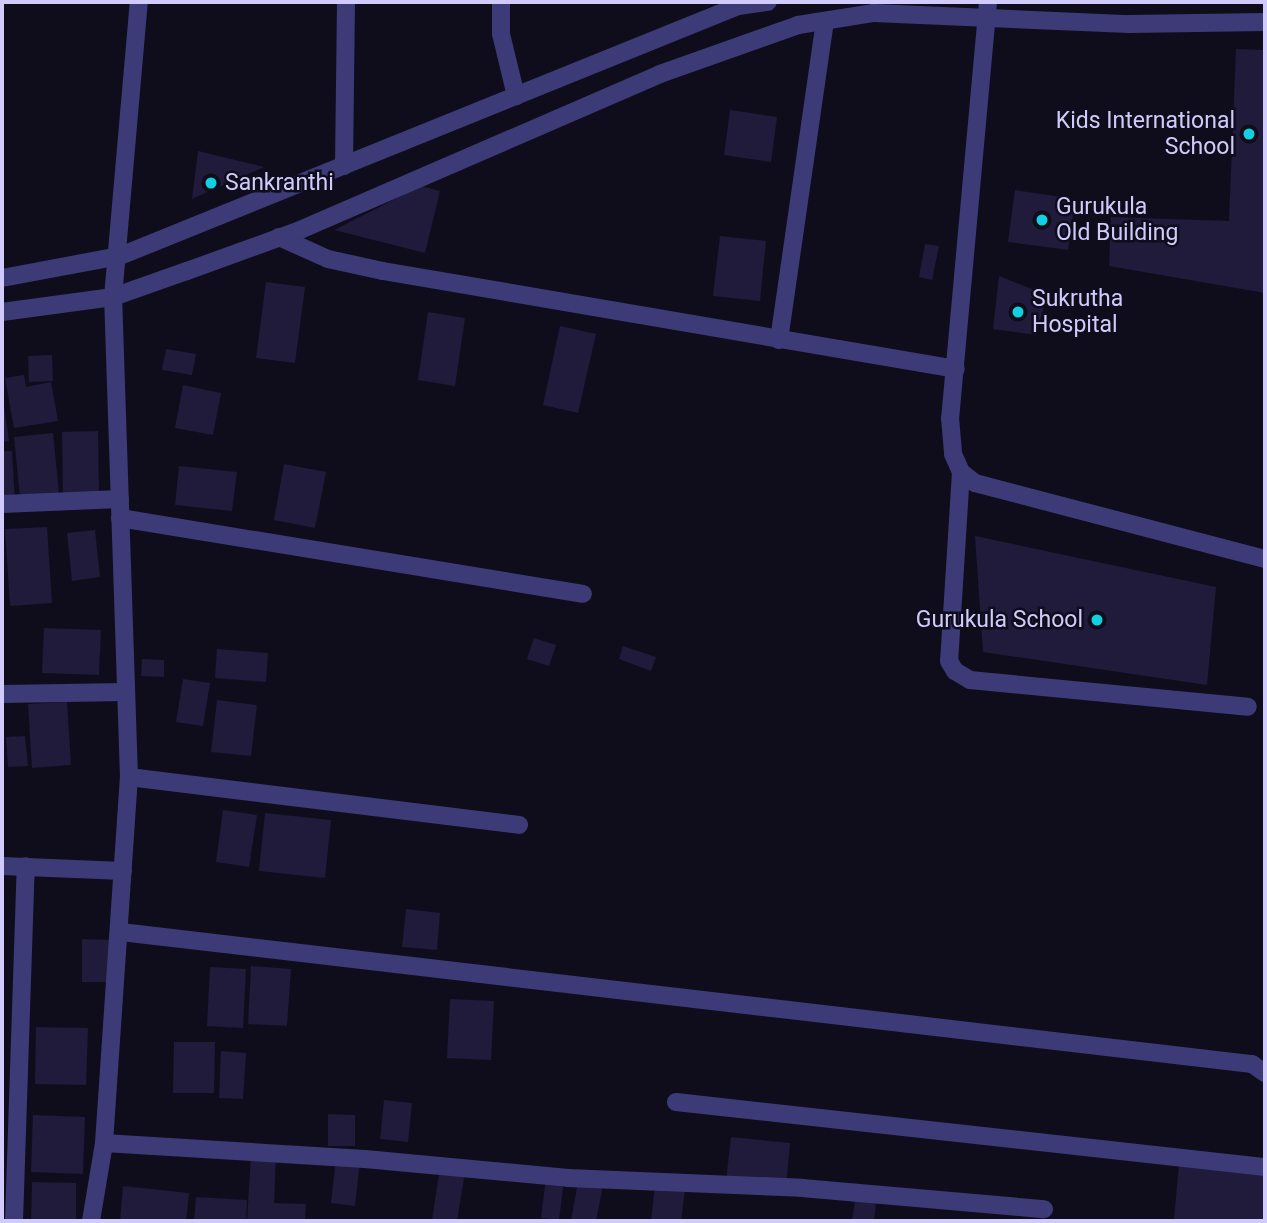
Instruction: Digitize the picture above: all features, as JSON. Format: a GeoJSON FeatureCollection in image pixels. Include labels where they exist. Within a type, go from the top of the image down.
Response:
{"type":"FeatureCollection","features":[{"type":"Feature","properties":{"kind":"street"},"geometry":{"type":"LineString","coordinates":[[90,1221],[104,1143],[130,777],[113,297],[120,256],[139,2]]}},
{"type":"Feature","properties":{"kind":"street"},"geometry":{"type":"LineString","coordinates":[[344,166],[346,2]]}},
{"type":"Feature","properties":{"kind":"street"},"geometry":{"type":"LineString","coordinates":[[501,2],[501,34],[516,96]]}},
{"type":"Feature","properties":{"kind":"street"},"geometry":{"type":"LineString","coordinates":[[2,278],[120,256],[516,96],[717,7],[768,2]]}},
{"type":"Feature","properties":{"kind":"street"},"geometry":{"type":"LineString","coordinates":[[988,9],[950,418],[953,454],[961,472],[949,661],[955,671],[970,680],[1248,707]]}},
{"type":"Feature","properties":{"kind":"street"},"geometry":{"type":"LineString","coordinates":[[2,312],[113,297],[279,237],[671,69],[726,48],[825,21],[874,13],[988,9],[1129,24],[1265,22]]}},
{"type":"Feature","properties":{"kind":"street"},"geometry":{"type":"LineString","coordinates":[[779,340],[825,21]]}},
{"type":"Feature","properties":{"kind":"street"},"geometry":{"type":"LineString","coordinates":[[279,237],[328,259],[383,271],[956,369]]}},
{"type":"Feature","properties":{"kind":"street"},"geometry":{"type":"LineString","coordinates":[[961,472],[975,483],[1265,559]]}},
{"type":"Feature","properties":{"kind":"street"},"geometry":{"type":"LineString","coordinates":[[2,504],[120,499]]}},
{"type":"Feature","properties":{"kind":"street"},"geometry":{"type":"LineString","coordinates":[[120,518],[583,594]]}},
{"type":"Feature","properties":{"kind":"street"},"geometry":{"type":"LineString","coordinates":[[2,694],[126,692]]}},
{"type":"Feature","properties":{"kind":"street"},"geometry":{"type":"LineString","coordinates":[[130,777],[519,825]]}},
{"type":"Feature","properties":{"kind":"street"},"geometry":{"type":"LineString","coordinates":[[2,866],[123,870]]}},
{"type":"Feature","properties":{"kind":"street"},"geometry":{"type":"LineString","coordinates":[[14,1221],[26,866]]}},
{"type":"Feature","properties":{"kind":"street"},"geometry":{"type":"LineString","coordinates":[[121,932],[1239,1063],[1265,1073]]}},
{"type":"Feature","properties":{"kind":"street"},"geometry":{"type":"LineString","coordinates":[[676,1102],[1265,1167]]}},
{"type":"Feature","properties":{"kind":"street"},"geometry":{"type":"LineString","coordinates":[[104,1143],[365,1159],[568,1178],[802,1188],[1044,1209]]}},
{"type":"Feature","properties":{"kind":"building","name":"Kids International School"},"geometry":{"type":"Polygon","coordinates":[[[1236,49],[1265,50],[1265,293],[1109,266],[1111,217],[1229,221],[1236,49]]]}},
{"type":"Feature","properties":{"kind":"building"},"geometry":{"type":"Polygon","coordinates":[[[730,110],[777,117],[771,162],[724,155],[730,110]]]}},
{"type":"Feature","properties":{"kind":"building","name":"Sankranthi"},"geometry":{"type":"Polygon","coordinates":[[[198,151],[264,167],[192,199],[198,151]]]}},
{"type":"Feature","properties":{"kind":"building"},"geometry":{"type":"Polygon","coordinates":[[[421,186],[440,191],[425,253],[334,230],[421,186]]]}},
{"type":"Feature","properties":{"kind":"building","name":"Gurukula Old Building"},"geometry":{"type":"Polygon","coordinates":[[[1015,190],[1075,199],[1068,250],[1008,242],[1015,190]]]}},
{"type":"Feature","properties":{"kind":"building"},"geometry":{"type":"Polygon","coordinates":[[[720,236],[766,241],[760,301],[713,296],[720,236]]]}},
{"type":"Feature","properties":{"kind":"building"},"geometry":{"type":"Polygon","coordinates":[[[925,244],[939,246],[932,280],[919,277],[925,244]]]}},
{"type":"Feature","properties":{"kind":"building","name":"Sukrutha Hospital"},"geometry":{"type":"Polygon","coordinates":[[[999,276],[1047,295],[1036,335],[993,329],[999,276]]]}},
{"type":"Feature","properties":{"kind":"building"},"geometry":{"type":"Polygon","coordinates":[[[266,282],[305,287],[295,363],[256,358],[266,282]]]}},
{"type":"Feature","properties":{"kind":"building"},"geometry":{"type":"Polygon","coordinates":[[[428,312],[465,318],[455,386],[418,380],[428,312]]]}},
{"type":"Feature","properties":{"kind":"building"},"geometry":{"type":"Polygon","coordinates":[[[560,326],[596,334],[578,413],[543,405],[560,326]]]}},
{"type":"Feature","properties":{"kind":"building"},"geometry":{"type":"Polygon","coordinates":[[[166,349],[196,354],[192,375],[162,370],[166,349]]]}},
{"type":"Feature","properties":{"kind":"building"},"geometry":{"type":"Polygon","coordinates":[[[52,355],[53,381],[29,382],[28,356],[52,355]]]}},
{"type":"Feature","properties":{"kind":"building"},"geometry":{"type":"Polygon","coordinates":[[[24,375],[26,387],[51,382],[58,421],[14,428],[5,378],[24,375]]]}},
{"type":"Feature","properties":{"kind":"building"},"geometry":{"type":"Polygon","coordinates":[[[183,385],[221,393],[213,435],[175,428],[183,385]]]}},
{"type":"Feature","properties":{"kind":"building"},"geometry":{"type":"Polygon","coordinates":[[[2,390],[9,441],[2,442],[2,390]]]}},
{"type":"Feature","properties":{"kind":"building"},"geometry":{"type":"Polygon","coordinates":[[[98,431],[99,493],[63,494],[62,432],[98,431]]]}},
{"type":"Feature","properties":{"kind":"building"},"geometry":{"type":"Polygon","coordinates":[[[53,433],[59,493],[20,497],[14,437],[53,433]]]}},
{"type":"Feature","properties":{"kind":"building"},"geometry":{"type":"Polygon","coordinates":[[[2,451],[12,451],[15,502],[2,503],[2,451]]]}},
{"type":"Feature","properties":{"kind":"building"},"geometry":{"type":"Polygon","coordinates":[[[284,464],[326,472],[315,528],[274,520],[284,464]]]}},
{"type":"Feature","properties":{"kind":"building"},"geometry":{"type":"Polygon","coordinates":[[[179,466],[237,472],[232,511],[175,505],[179,466]]]}},
{"type":"Feature","properties":{"kind":"building"},"geometry":{"type":"Polygon","coordinates":[[[47,527],[52,603],[10,606],[5,529],[47,527]]]}},
{"type":"Feature","properties":{"kind":"building"},"geometry":{"type":"Polygon","coordinates":[[[95,530],[100,577],[72,581],[67,533],[95,530]]]}},
{"type":"Feature","properties":{"kind":"building","name":"Gurukula School"},"geometry":{"type":"Polygon","coordinates":[[[975,536],[1216,587],[1207,685],[983,652],[975,536]]]}},
{"type":"Feature","properties":{"kind":"building"},"geometry":{"type":"Polygon","coordinates":[[[44,628],[101,630],[99,675],[42,673],[44,628]]]}},
{"type":"Feature","properties":{"kind":"building"},"geometry":{"type":"Polygon","coordinates":[[[534,638],[556,645],[549,666],[527,659],[534,638]]]}},
{"type":"Feature","properties":{"kind":"building"},"geometry":{"type":"Polygon","coordinates":[[[623,646],[656,657],[651,671],[619,659],[623,646]]]}},
{"type":"Feature","properties":{"kind":"building"},"geometry":{"type":"Polygon","coordinates":[[[217,649],[268,653],[266,682],[215,678],[217,649]]]}},
{"type":"Feature","properties":{"kind":"building"},"geometry":{"type":"Polygon","coordinates":[[[142,659],[164,660],[164,677],[141,676],[142,659]]]}},
{"type":"Feature","properties":{"kind":"building"},"geometry":{"type":"Polygon","coordinates":[[[183,679],[210,683],[203,726],[176,722],[183,679]]]}},
{"type":"Feature","properties":{"kind":"building"},"geometry":{"type":"Polygon","coordinates":[[[217,700],[257,705],[251,756],[211,752],[217,700]]]}},
{"type":"Feature","properties":{"kind":"building"},"geometry":{"type":"Polygon","coordinates":[[[67,702],[71,765],[32,768],[28,704],[67,702]]]}},
{"type":"Feature","properties":{"kind":"building"},"geometry":{"type":"Polygon","coordinates":[[[25,736],[28,766],[8,767],[6,737],[25,736]]]}},
{"type":"Feature","properties":{"kind":"building"},"geometry":{"type":"Polygon","coordinates":[[[223,810],[257,815],[249,867],[216,862],[223,810]]]}},
{"type":"Feature","properties":{"kind":"building"},"geometry":{"type":"Polygon","coordinates":[[[265,813],[331,820],[325,878],[259,871],[265,813]]]}},
{"type":"Feature","properties":{"kind":"building"},"geometry":{"type":"Polygon","coordinates":[[[406,909],[440,913],[437,950],[402,947],[406,909]]]}},
{"type":"Feature","properties":{"kind":"building"},"geometry":{"type":"Polygon","coordinates":[[[82,939],[115,940],[115,982],[82,982],[82,939]]]}},
{"type":"Feature","properties":{"kind":"building"},"geometry":{"type":"Polygon","coordinates":[[[251,966],[291,969],[287,1026],[248,1024],[251,966]]]}},
{"type":"Feature","properties":{"kind":"building"},"geometry":{"type":"Polygon","coordinates":[[[210,967],[246,969],[243,1028],[207,1026],[210,967]]]}},
{"type":"Feature","properties":{"kind":"building"},"geometry":{"type":"Polygon","coordinates":[[[450,999],[494,1001],[491,1060],[447,1058],[450,999]]]}},
{"type":"Feature","properties":{"kind":"building"},"geometry":{"type":"Polygon","coordinates":[[[36,1027],[88,1028],[86,1085],[35,1084],[36,1027]]]}},
{"type":"Feature","properties":{"kind":"building"},"geometry":{"type":"Polygon","coordinates":[[[174,1042],[215,1042],[214,1093],[173,1093],[174,1042]]]}},
{"type":"Feature","properties":{"kind":"building"},"geometry":{"type":"Polygon","coordinates":[[[221,1051],[246,1053],[243,1099],[219,1098],[221,1051]]]}},
{"type":"Feature","properties":{"kind":"building"},"geometry":{"type":"Polygon","coordinates":[[[384,1100],[412,1103],[408,1142],[380,1139],[384,1100]]]}},
{"type":"Feature","properties":{"kind":"building"},"geometry":{"type":"Polygon","coordinates":[[[328,1114],[355,1115],[355,1146],[328,1146],[328,1114]]]}},
{"type":"Feature","properties":{"kind":"building"},"geometry":{"type":"Polygon","coordinates":[[[33,1115],[85,1117],[83,1174],[31,1172],[33,1115]]]}},
{"type":"Feature","properties":{"kind":"building"},"geometry":{"type":"Polygon","coordinates":[[[731,1137],[790,1143],[786,1187],[726,1181],[731,1137]]]}},
{"type":"Feature","properties":{"kind":"building"},"geometry":{"type":"Polygon","coordinates":[[[251,1155],[276,1156],[274,1203],[306,1204],[305,1221],[247,1221],[251,1155]]]}},
{"type":"Feature","properties":{"kind":"building"},"geometry":{"type":"Polygon","coordinates":[[[336,1158],[360,1161],[355,1206],[331,1203],[336,1158]]]}},
{"type":"Feature","properties":{"kind":"building"},"geometry":{"type":"Polygon","coordinates":[[[1179,1163],[1265,1170],[1264,1221],[1174,1219],[1179,1163]]]}},
{"type":"Feature","properties":{"kind":"building"},"geometry":{"type":"Polygon","coordinates":[[[440,1168],[465,1172],[457,1221],[432,1220],[440,1168]]]}},
{"type":"Feature","properties":{"kind":"building"},"geometry":{"type":"Polygon","coordinates":[[[546,1178],[564,1180],[559,1220],[541,1218],[546,1178]]]}},
{"type":"Feature","properties":{"kind":"building"},"geometry":{"type":"Polygon","coordinates":[[[578,1181],[603,1185],[596,1221],[571,1221],[578,1181]]]}},
{"type":"Feature","properties":{"kind":"building"},"geometry":{"type":"Polygon","coordinates":[[[32,1182],[76,1183],[76,1221],[31,1221],[32,1182]]]}},
{"type":"Feature","properties":{"kind":"building"},"geometry":{"type":"Polygon","coordinates":[[[123,1186],[189,1193],[186,1221],[120,1221],[123,1186]]]}},
{"type":"Feature","properties":{"kind":"building"},"geometry":{"type":"Polygon","coordinates":[[[655,1186],[685,1190],[681,1221],[651,1221],[655,1186]]]}},
{"type":"Feature","properties":{"kind":"building"},"geometry":{"type":"Polygon","coordinates":[[[196,1197],[247,1200],[246,1221],[194,1221],[196,1197]]]}},
{"type":"Feature","properties":{"kind":"building"},"geometry":{"type":"Polygon","coordinates":[[[855,1200],[876,1203],[874,1221],[852,1221],[855,1200]]]}},
{"type":"Feature","properties":{"kind":"place","name":"Kids International School"},"geometry":{"type":"Point","coordinates":[1249,134]}},
{"type":"Feature","properties":{"kind":"place","name":"Sankranthi"},"geometry":{"type":"Point","coordinates":[211,183]}},
{"type":"Feature","properties":{"kind":"place","name":"Gurukula Old Building"},"geometry":{"type":"Point","coordinates":[1042,220]}},
{"type":"Feature","properties":{"kind":"place","name":"Sukrutha Hospital"},"geometry":{"type":"Point","coordinates":[1018,312]}},
{"type":"Feature","properties":{"kind":"place","name":"Gurukula School"},"geometry":{"type":"Point","coordinates":[1097,620]}}]}
